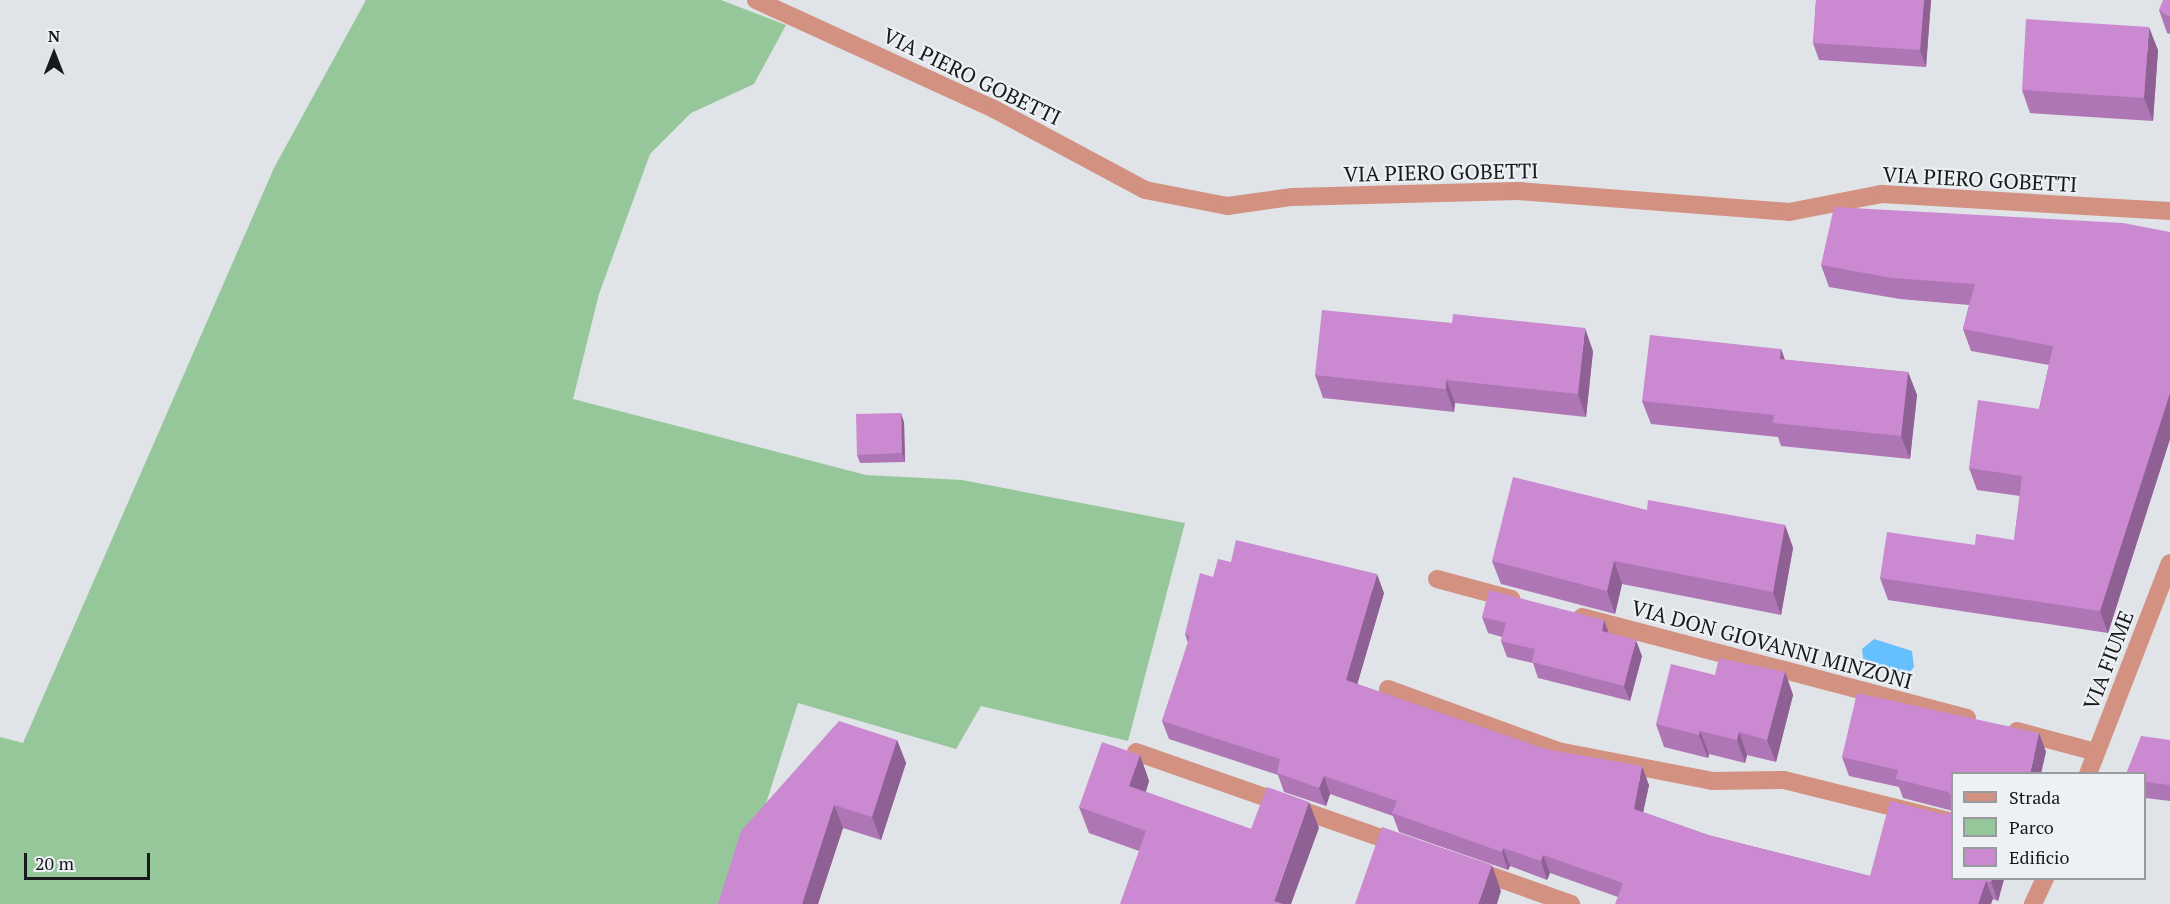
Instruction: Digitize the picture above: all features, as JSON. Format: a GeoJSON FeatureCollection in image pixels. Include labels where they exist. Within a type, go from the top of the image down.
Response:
{"type":"FeatureCollection","features":[{"type":"Feature","properties":{"kind":"street","name":"VIA PIERO GOBETTI"},"geometry":{"type":"LineString","coordinates":[[756,0],[994,109],[1145,190],[1227,206],[1292,197],[1518,191],[1789,212],[1882,194],[2170,211]]}},
{"type":"Feature","properties":{"kind":"street","name":"VIA FIUME"},"geometry":{"type":"LineString","coordinates":[[2089,772],[2170,563]]}},
{"type":"Feature","properties":{"kind":"street"},"geometry":{"type":"LineString","coordinates":[[1437,579],[1529,604]]}},
{"type":"Feature","properties":{"kind":"street","name":"VIA DON GIOVANNI MINZONI"},"geometry":{"type":"LineString","coordinates":[[1564,613],[1981,722]]}},
{"type":"Feature","properties":{"kind":"street"},"geometry":{"type":"LineString","coordinates":[[1388,689],[1558,751],[1712,781],[1784,780],[1951,822]]}},
{"type":"Feature","properties":{"kind":"street"},"geometry":{"type":"LineString","coordinates":[[2004,728],[2096,752]]}},
{"type":"Feature","properties":{"kind":"street"},"geometry":{"type":"LineString","coordinates":[[1136,752],[1415,849]]}},
{"type":"Feature","properties":{"kind":"street"},"geometry":{"type":"LineString","coordinates":[[1459,865],[1571,904]]}},
{"type":"Feature","properties":{"kind":"street"},"geometry":{"type":"LineString","coordinates":[[2033,904],[2045,880]]}},
{"type":"Feature","properties":{"kind":"green space"},"geometry":{"type":"Polygon","coordinates":[[[366,0],[721,0],[786,25],[754,84],[691,113],[650,154],[599,294],[573,399],[866,475],[962,480],[1185,523],[1128,741],[981,706],[956,749],[798,703],[734,904],[0,904],[0,737],[23,743],[274,168],[366,0]]]}},
{"type":"Feature","properties":{"kind":"water"},"geometry":{"type":"Polygon","coordinates":[[[1874,639],[1912,651],[1914,667],[1908,674],[1893,676],[1885,669],[1877,671],[1864,664],[1862,649],[1874,639]]]}},
{"type":"Feature","properties":{"kind":"building"},"geometry":{"type":"Polygon","coordinates":[[[1816,0],[1924,0],[1920,50],[1813,43],[1816,0]]]}},
{"type":"Feature","properties":{"kind":"building"},"geometry":{"type":"Polygon","coordinates":[[[2163,0],[2170,0],[2170,17],[2159,10],[2163,0]]]}},
{"type":"Feature","properties":{"kind":"building"},"geometry":{"type":"Polygon","coordinates":[[[2026,19],[2149,27],[2144,98],[2022,90],[2026,19]]]}},
{"type":"Feature","properties":{"kind":"building"},"geometry":{"type":"Polygon","coordinates":[[[1834,207],[2123,223],[2170,232],[2170,393],[2100,611],[1880,578],[1887,532],[1975,545],[1976,534],[2014,540],[2022,476],[1969,468],[1978,400],[2039,409],[2053,346],[1963,329],[1975,284],[1892,278],[1821,265],[1834,207]]]}},
{"type":"Feature","properties":{"kind":"building"},"geometry":{"type":"Polygon","coordinates":[[[1322,310],[1452,323],[1453,314],[1585,328],[1578,394],[1446,380],[1446,389],[1315,375],[1322,310]]]}},
{"type":"Feature","properties":{"kind":"building"},"geometry":{"type":"Polygon","coordinates":[[[1650,335],[1781,349],[1780,359],[1908,372],[1901,436],[1773,423],[1774,415],[1642,401],[1650,335]]]}},
{"type":"Feature","properties":{"kind":"building"},"geometry":{"type":"Polygon","coordinates":[[[901,413],[902,453],[857,455],[856,414],[901,413]]]}},
{"type":"Feature","properties":{"kind":"building"},"geometry":{"type":"Polygon","coordinates":[[[1513,477],[1647,510],[1648,500],[1785,525],[1773,592],[1614,561],[1607,591],[1492,561],[1513,477]]]}},
{"type":"Feature","properties":{"kind":"building"},"geometry":{"type":"Polygon","coordinates":[[[1236,540],[1377,574],[1346,680],[1545,749],[1642,766],[1634,809],[1708,835],[1870,876],[1890,801],[1943,814],[1951,812],[1951,880],[1992,880],[1991,882],[1986,881],[1978,904],[1615,904],[1623,883],[1543,855],[1541,861],[1503,848],[1502,852],[1392,813],[1397,801],[1324,776],[1319,788],[1277,773],[1280,759],[1162,721],[1190,636],[1185,634],[1200,573],[1213,577],[1218,559],[1231,562],[1236,540]]]}},
{"type":"Feature","properties":{"kind":"building"},"geometry":{"type":"Polygon","coordinates":[[[1489,590],[1604,620],[1602,631],[1636,640],[1624,686],[1532,662],[1535,649],[1501,641],[1506,623],[1482,617],[1489,590]]]}},
{"type":"Feature","properties":{"kind":"building"},"geometry":{"type":"Polygon","coordinates":[[[1719,658],[1785,672],[1767,740],[1739,732],[1737,740],[1700,731],[1699,735],[1656,724],[1671,664],[1715,675],[1719,658]]]}},
{"type":"Feature","properties":{"kind":"building"},"geometry":{"type":"Polygon","coordinates":[[[1857,693],[2039,733],[2030,772],[1951,772],[1951,795],[1948,792],[1896,779],[1898,770],[1842,757],[1857,693]]]}},
{"type":"Feature","properties":{"kind":"building"},"geometry":{"type":"Polygon","coordinates":[[[839,721],[897,740],[872,817],[834,805],[802,904],[718,904],[741,831],[839,721]]]}},
{"type":"Feature","properties":{"kind":"building"},"geometry":{"type":"Polygon","coordinates":[[[2141,736],[2170,740],[2170,785],[2146,782],[2146,772],[2127,772],[2141,736]]]}},
{"type":"Feature","properties":{"kind":"building"},"geometry":{"type":"Polygon","coordinates":[[[1102,742],[1140,755],[1129,786],[1251,829],[1267,787],[1309,802],[1274,901],[1283,904],[1120,904],[1146,831],[1079,807],[1102,742]]]}},
{"type":"Feature","properties":{"kind":"building"},"geometry":{"type":"Polygon","coordinates":[[[1382,827],[1492,865],[1478,904],[1355,904],[1382,827]]]}}]}
